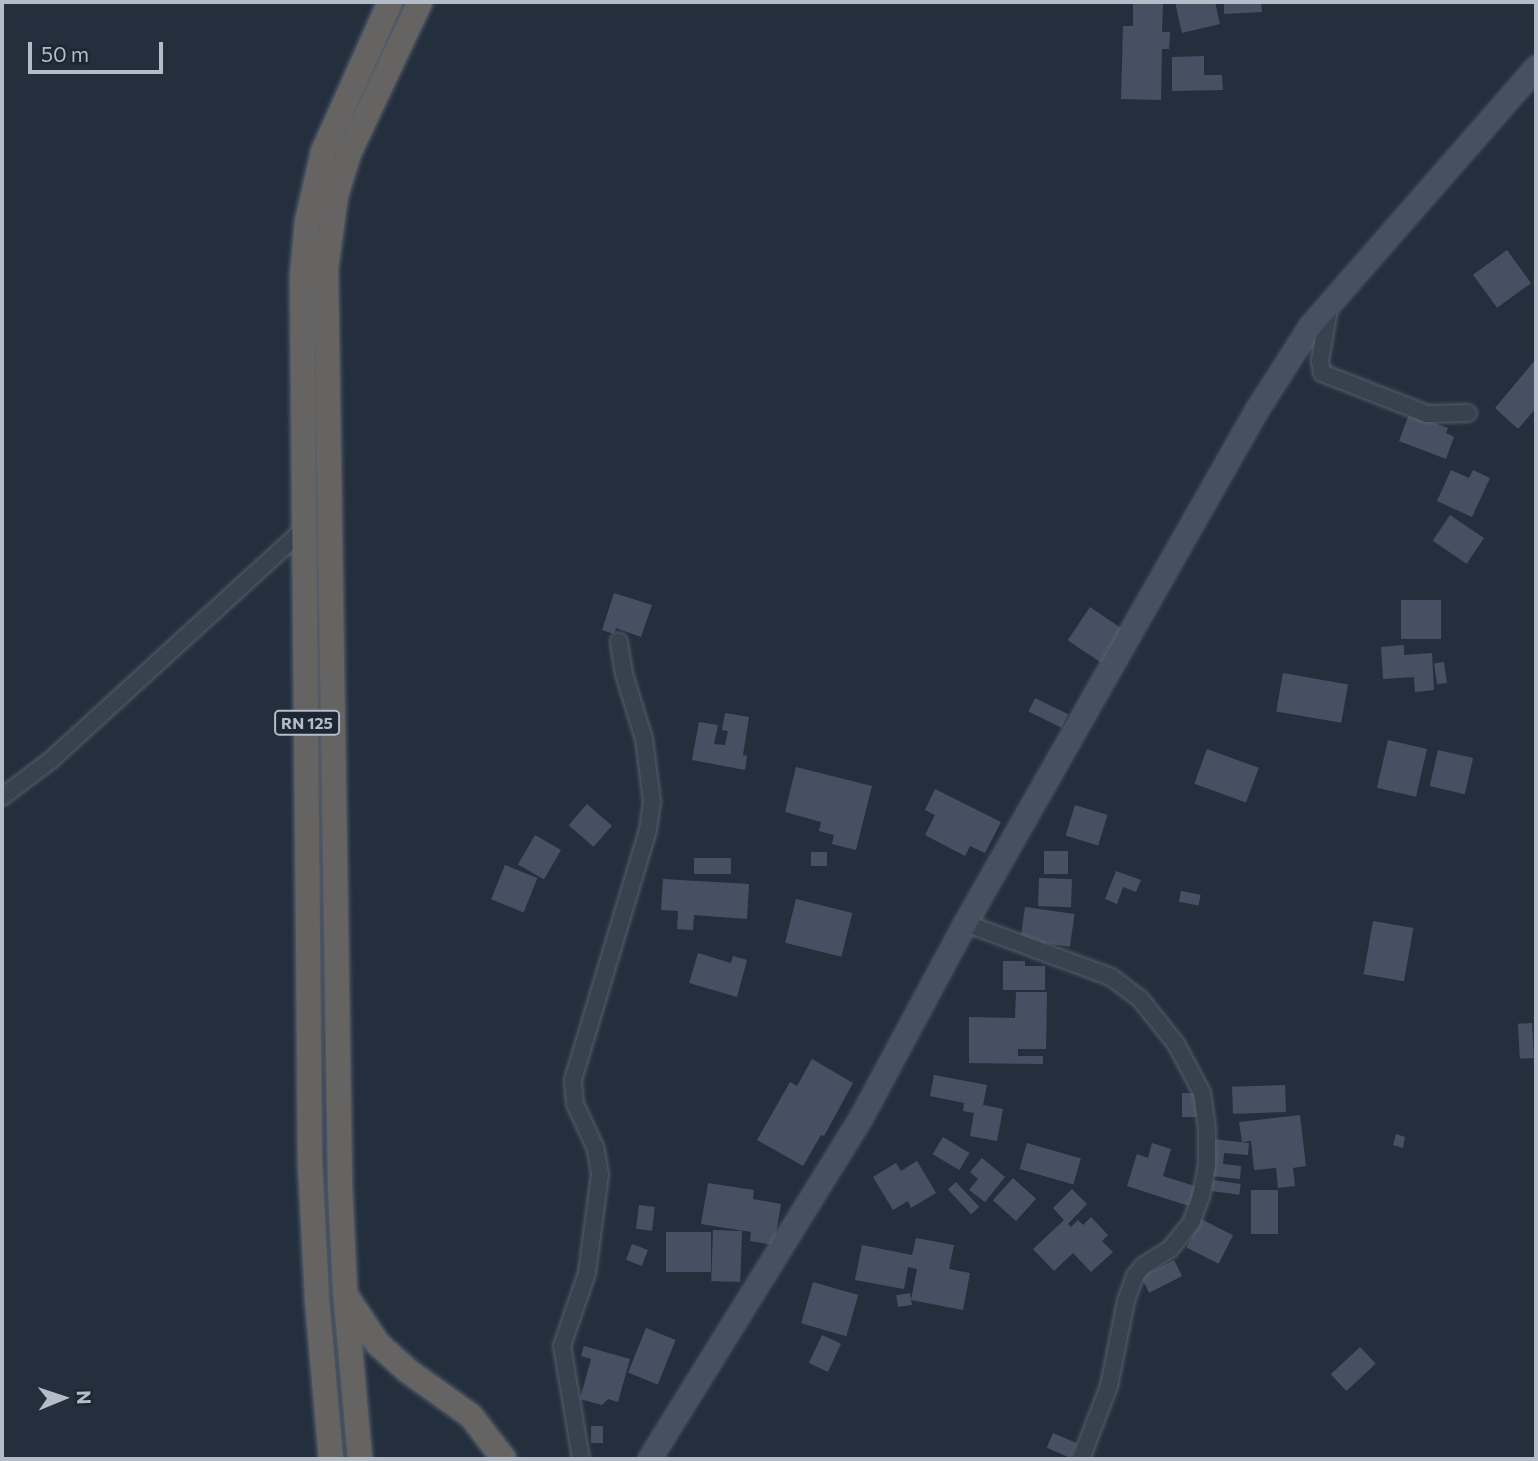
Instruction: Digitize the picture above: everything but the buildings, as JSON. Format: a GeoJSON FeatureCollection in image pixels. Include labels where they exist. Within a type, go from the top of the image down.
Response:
{"type":"FeatureCollection","features":[{"type":"Feature","properties":{"kind":"highway","name":"RN 125"},"geometry":{"type":"LineString","coordinates":[[331,1459],[317,1299],[310,1147],[307,526],[302,306],[307,222],[329,135],[390,2]]}},
{"type":"Feature","properties":{"kind":"highway"},"geometry":{"type":"LineString","coordinates":[[360,1459],[345,1292],[337,1040],[335,737],[326,268],[336,195],[349,153],[420,2]]}},
{"type":"Feature","properties":{"kind":"highway"},"geometry":{"type":"LineString","coordinates":[[345,1292],[378,1344],[408,1371],[471,1416],[504,1459]]}},
{"type":"Feature","properties":{"kind":"main road"},"geometry":{"type":"LineString","coordinates":[[649,1459],[837,1157],[890,1066],[965,923],[1256,410],[1310,326],[1534,76]]}},
{"type":"Feature","properties":{"kind":"street"},"geometry":{"type":"LineString","coordinates":[[1331,302],[1320,361],[1322,373],[1427,414],[1468,413]]}},
{"type":"Feature","properties":{"kind":"street"},"geometry":{"type":"LineString","coordinates":[[2,797],[51,760],[307,526]]}},
{"type":"Feature","properties":{"kind":"street"},"geometry":{"type":"LineString","coordinates":[[581,1459],[562,1346],[567,1324],[587,1273],[600,1174],[594,1147],[575,1104],[573,1080],[648,830],[652,802],[644,739],[624,674],[619,641]]}},
{"type":"Feature","properties":{"kind":"street"},"geometry":{"type":"LineString","coordinates":[[965,923],[1111,977],[1141,1000],[1169,1035],[1202,1093],[1207,1130],[1207,1166],[1201,1196],[1191,1223],[1170,1249],[1143,1266],[1135,1276],[1126,1301],[1109,1386],[1081,1459]]}}]}
